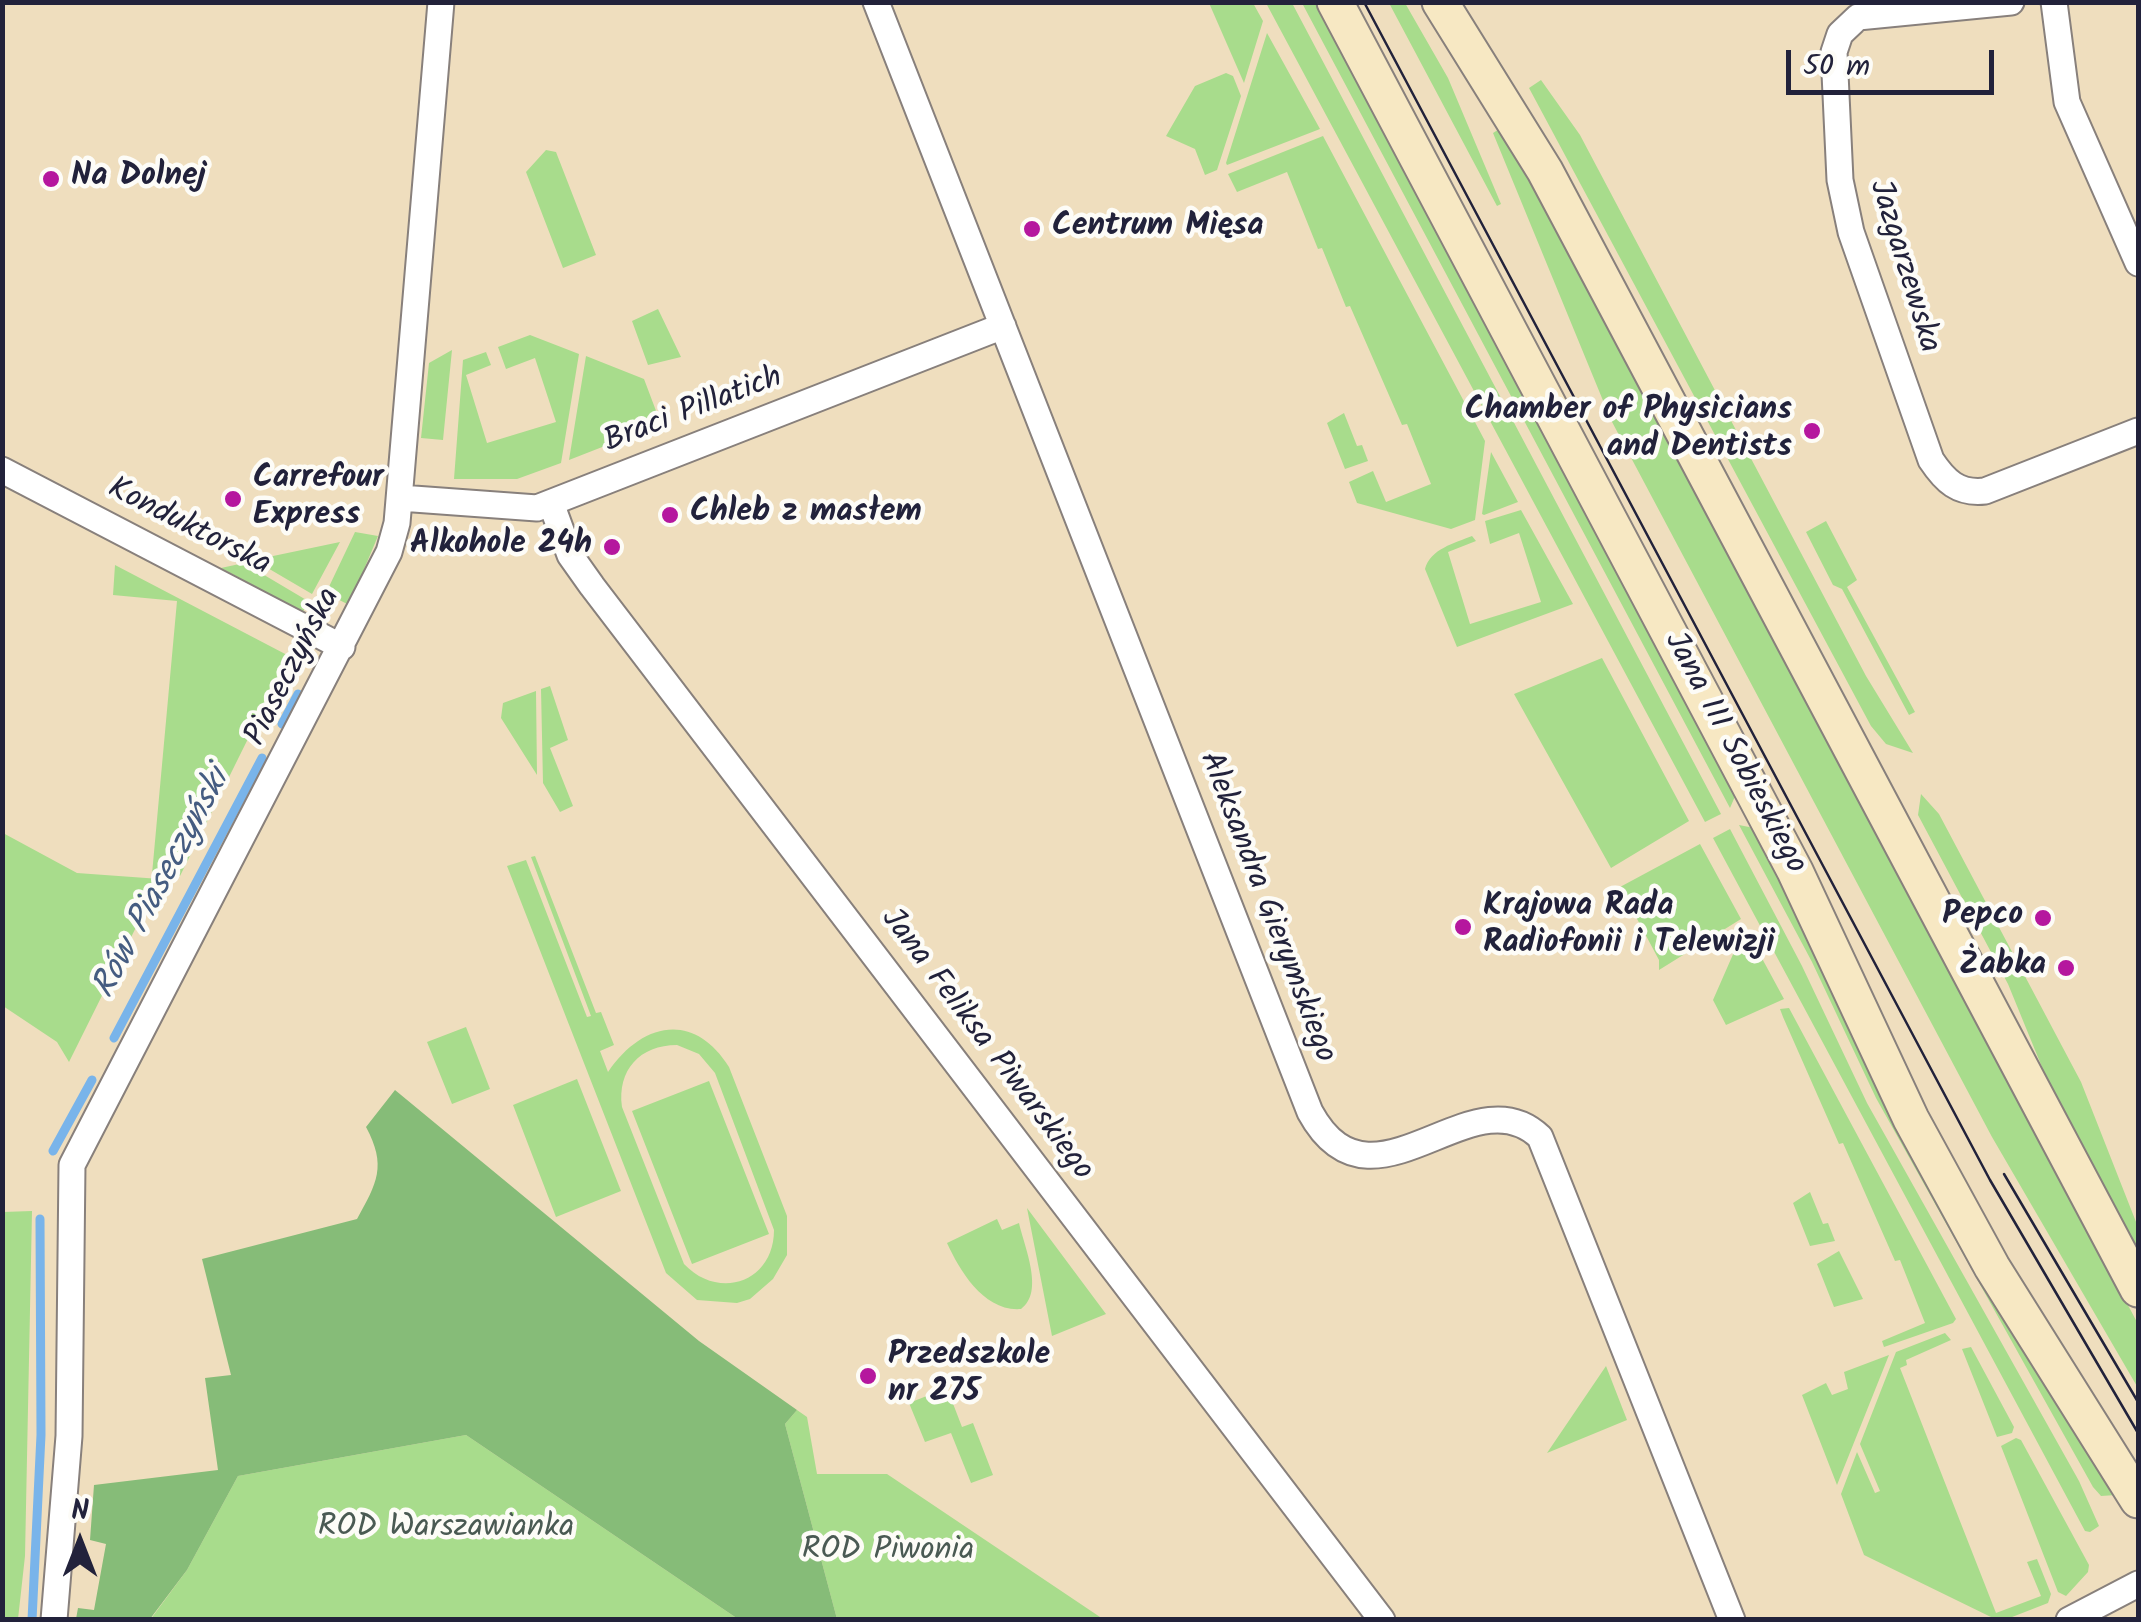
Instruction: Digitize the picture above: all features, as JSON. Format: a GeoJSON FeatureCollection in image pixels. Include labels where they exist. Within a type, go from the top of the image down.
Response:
{"type":"FeatureCollection","features":[{"type":"Feature","properties":{"kind":"main road","name":"Jana III Sobieskiego"},"geometry":{"type":"LineString","coordinates":[[1335,2],[1795,870],[1911,1118],[2002,1283],[2138,1500]]}},
{"type":"Feature","properties":{"kind":"main road"},"geometry":{"type":"LineString","coordinates":[[1440,2],[1545,171],[2138,1289]]}},
{"type":"Feature","properties":{"kind":"street","name":"Piaseczyńska"},"geometry":{"type":"LineString","coordinates":[[54,1620],[70,1436],[72,1164],[385,562],[400,498],[442,2]]}},
{"type":"Feature","properties":{"kind":"street","name":"Aleksandra Gierymskiego"},"geometry":{"type":"LineString","coordinates":[[876,2],[1317,1124],[1338,1145],[1365,1155],[1394,1153],[1498,1118],[1521,1122],[1540,1137],[1732,1620]]}},
{"type":"Feature","properties":{"kind":"street","name":"Jazgarzewska"},"geometry":{"type":"LineString","coordinates":[[2011,2],[1858,17],[1840,34],[1834,52],[1840,180],[1851,232],[1931,460],[1955,488],[1970,493],[1985,491],[2138,431]]}},
{"type":"Feature","properties":{"kind":"street"},"geometry":{"type":"LineString","coordinates":[[2054,2],[2067,102],[2138,263]]}},
{"type":"Feature","properties":{"kind":"street","name":"Braci Pillatich"},"geometry":{"type":"LineString","coordinates":[[400,498],[524,508],[551,504],[1003,326]]}},
{"type":"Feature","properties":{"kind":"street","name":"Konduktorska"},"geometry":{"type":"LineString","coordinates":[[2,470],[342,647]]}},
{"type":"Feature","properties":{"kind":"street","name":"Jana Feliksa Piwarskiego"},"geometry":{"type":"LineString","coordinates":[[551,504],[570,555],[592,586],[1382,1620]]}},
{"type":"Feature","properties":{"kind":"street"},"geometry":{"type":"LineString","coordinates":[[2069,1620],[2132,1588]]}},
{"type":"Feature","properties":{"kind":"green space"},"geometry":{"type":"Polygon","coordinates":[[[1209,3],[1253,3],[1263,21],[1244,83],[1209,3]]]}},
{"type":"Feature","properties":{"kind":"green space"},"geometry":{"type":"Polygon","coordinates":[[[1266,3],[1292,3],[1721,814],[1705,822],[1266,3]]]}},
{"type":"Feature","properties":{"kind":"green space"},"geometry":{"type":"Polygon","coordinates":[[[1302,3],[1316,3],[1736,794],[1730,808],[1302,3]]]}},
{"type":"Feature","properties":{"kind":"green space"},"geometry":{"type":"Polygon","coordinates":[[[1389,3],[1405,3],[1448,78],[1501,204],[1497,206],[1389,3]]]}},
{"type":"Feature","properties":{"kind":"green space"},"geometry":{"type":"Polygon","coordinates":[[[1267,33],[1320,129],[1227,165],[1226,163],[1267,33]]]}},
{"type":"Feature","properties":{"kind":"green space"},"geometry":{"type":"Polygon","coordinates":[[[1226,73],[1233,76],[1241,96],[1217,170],[1205,175],[1195,149],[1166,136],[1195,86],[1226,73]]]}},
{"type":"Feature","properties":{"kind":"green space"},"geometry":{"type":"Polygon","coordinates":[[[1541,80],[1580,135],[1866,676],[1913,753],[1886,744],[1871,726],[1529,88],[1541,80]]]}},
{"type":"Feature","properties":{"kind":"green space"},"geometry":{"type":"Polygon","coordinates":[[[1501,128],[2138,1324],[2138,1388],[1992,1137],[1611,420],[1493,133],[1501,128]]]}},
{"type":"Feature","properties":{"kind":"green space"},"geometry":{"type":"Polygon","coordinates":[[[1323,136],[1485,441],[1475,520],[1451,529],[1357,503],[1349,482],[1373,471],[1386,502],[1431,484],[1407,424],[1402,425],[1350,306],[1346,307],[1322,248],[1318,249],[1287,172],[1237,192],[1228,174],[1323,136]]]}},
{"type":"Feature","properties":{"kind":"green space"},"geometry":{"type":"Polygon","coordinates":[[[546,150],[556,152],[596,255],[563,268],[526,172],[546,150]]]}},
{"type":"Feature","properties":{"kind":"green space"},"geometry":{"type":"Polygon","coordinates":[[[658,309],[681,357],[648,365],[632,321],[658,309]]]}},
{"type":"Feature","properties":{"kind":"green space"},"geometry":{"type":"Polygon","coordinates":[[[530,335],[579,354],[561,463],[517,479],[454,479],[463,360],[486,352],[491,365],[466,375],[487,443],[556,422],[535,358],[506,369],[498,347],[530,335]]]}},
{"type":"Feature","properties":{"kind":"green space"},"geometry":{"type":"Polygon","coordinates":[[[452,350],[443,440],[421,438],[429,363],[452,350]]]}},
{"type":"Feature","properties":{"kind":"green space"},"geometry":{"type":"Polygon","coordinates":[[[586,356],[644,379],[661,424],[569,460],[586,356]]]}},
{"type":"Feature","properties":{"kind":"green space"},"geometry":{"type":"Polygon","coordinates":[[[1344,413],[1357,446],[1362,445],[1368,461],[1345,469],[1327,423],[1344,413]]]}},
{"type":"Feature","properties":{"kind":"green space"},"geometry":{"type":"Polygon","coordinates":[[[1491,452],[1518,502],[1484,515],[1482,514],[1491,452]]]}},
{"type":"Feature","properties":{"kind":"green space"},"geometry":{"type":"Polygon","coordinates":[[[1521,510],[1573,604],[1457,647],[1425,569],[1428,562],[1451,544],[1472,536],[1476,541],[1448,552],[1470,624],[1541,602],[1519,533],[1490,544],[1485,521],[1521,510]]]}},
{"type":"Feature","properties":{"kind":"green space"},"geometry":{"type":"Polygon","coordinates":[[[1826,521],[1857,580],[1847,587],[1915,712],[1909,715],[1842,589],[1833,585],[1806,532],[1826,521]]]}},
{"type":"Feature","properties":{"kind":"green space"},"geometry":{"type":"Polygon","coordinates":[[[355,532],[378,536],[349,605],[326,593],[355,532]]]}},
{"type":"Feature","properties":{"kind":"green space"},"geometry":{"type":"Polygon","coordinates":[[[340,542],[312,594],[254,560],[340,542]]]}},
{"type":"Feature","properties":{"kind":"green space"},"geometry":{"type":"Polygon","coordinates":[[[244,563],[308,601],[303,612],[221,568],[244,563]]]}},
{"type":"Feature","properties":{"kind":"green space"},"geometry":{"type":"Polygon","coordinates":[[[115,565],[289,656],[180,876],[152,874],[177,601],[113,595],[115,565]]]}},
{"type":"Feature","properties":{"kind":"green space"},"geometry":{"type":"Polygon","coordinates":[[[1602,658],[1689,821],[1611,868],[1514,694],[1602,658]]]}},
{"type":"Feature","properties":{"kind":"green space"},"geometry":{"type":"Polygon","coordinates":[[[550,686],[568,740],[550,748],[573,806],[560,812],[543,783],[541,689],[550,686]]]}},
{"type":"Feature","properties":{"kind":"green space"},"geometry":{"type":"Polygon","coordinates":[[[536,691],[537,775],[501,718],[503,703],[536,691]]]}},
{"type":"Feature","properties":{"kind":"green space"},"geometry":{"type":"Polygon","coordinates":[[[1921,794],[1939,814],[2081,1082],[2138,1227],[2138,1254],[2053,1094],[2008,984],[1918,815],[1921,794]]]}},
{"type":"Feature","properties":{"kind":"green space"},"geometry":{"type":"Polygon","coordinates":[[[1739,825],[1754,828],[1778,874],[1913,1161],[2116,1495],[2101,1496],[2093,1487],[1876,1098],[1812,962],[1739,825]]]}},
{"type":"Feature","properties":{"kind":"green space"},"geometry":{"type":"Polygon","coordinates":[[[1730,829],[1802,966],[1867,1103],[2079,1481],[2099,1526],[2090,1532],[2085,1531],[1713,838],[1730,829]]]}},
{"type":"Feature","properties":{"kind":"green space"},"geometry":{"type":"Polygon","coordinates":[[[3,833],[77,873],[160,879],[69,1062],[57,1042],[3,1006],[3,833]]]}},
{"type":"Feature","properties":{"kind":"green space"},"geometry":{"type":"Polygon","coordinates":[[[1700,844],[1741,919],[1659,970],[1659,960],[1620,887],[1700,844]]]}},
{"type":"Feature","properties":{"kind":"green space"},"geometry":{"type":"Polygon","coordinates":[[[535,856],[596,1013],[601,1012],[614,1045],[600,1051],[608,1072],[635,1043],[667,1030],[683,1030],[699,1037],[729,1067],[787,1216],[787,1255],[773,1279],[750,1299],[737,1303],[697,1300],[666,1273],[507,866],[526,860],[587,1017],[591,1016],[531,857],[535,856]],[[677,1045],[652,1049],[642,1055],[627,1071],[622,1107],[684,1264],[713,1282],[728,1283],[755,1273],[765,1262],[774,1230],[715,1073],[699,1054],[677,1045]]]}},
{"type":"Feature","properties":{"kind":"green space"},"geometry":{"type":"Polygon","coordinates":[[[1745,927],[1784,999],[1726,1025],[1713,1000],[1745,927]]]}},
{"type":"Feature","properties":{"kind":"green space"},"geometry":{"type":"Polygon","coordinates":[[[1789,1008],[1956,1319],[1953,1323],[1884,1347],[1882,1341],[1925,1323],[1900,1260],[1895,1261],[1783,1017],[1780,1009],[1789,1008]]]}},
{"type":"Feature","properties":{"kind":"green space"},"geometry":{"type":"Polygon","coordinates":[[[466,1027],[490,1089],[452,1104],[427,1042],[466,1027]]]}},
{"type":"Feature","properties":{"kind":"green space"},"geometry":{"type":"Polygon","coordinates":[[[577,1079],[621,1191],[556,1217],[513,1105],[577,1079]]]}},
{"type":"Feature","properties":{"kind":"green space"},"geometry":{"type":"Polygon","coordinates":[[[709,1081],[769,1234],[692,1264],[632,1111],[709,1081]]]}},
{"type":"Feature","properties":{"kind":"green space"},"geometry":{"type":"Polygon","coordinates":[[[395,1090],[699,1341],[797,1410],[785,1424],[837,1619],[738,1619],[466,1435],[238,1476],[187,1570],[150,1619],[76,1619],[78,1608],[94,1610],[106,1544],[90,1540],[94,1485],[218,1470],[205,1378],[231,1375],[202,1259],[357,1219],[370,1195],[378,1164],[366,1127],[395,1090]]]}},
{"type":"Feature","properties":{"kind":"green space"},"geometry":{"type":"Polygon","coordinates":[[[1810,1192],[1835,1241],[1810,1246],[1793,1203],[1810,1192]]]}},
{"type":"Feature","properties":{"kind":"green space"},"geometry":{"type":"Polygon","coordinates":[[[1027,1208],[1106,1314],[1052,1336],[1027,1208]]]}},
{"type":"Feature","properties":{"kind":"green space"},"geometry":{"type":"Polygon","coordinates":[[[32,1211],[25,1556],[18,1619],[3,1619],[3,1212],[32,1211]]]}},
{"type":"Feature","properties":{"kind":"green space"},"geometry":{"type":"Polygon","coordinates":[[[997,1219],[1002,1230],[1019,1223],[1028,1256],[1032,1292],[1021,1309],[996,1304],[985,1297],[966,1277],[947,1243],[997,1219]]]}},
{"type":"Feature","properties":{"kind":"green space"},"geometry":{"type":"Polygon","coordinates":[[[1839,1251],[1863,1299],[1834,1307],[1817,1264],[1839,1251]]]}},
{"type":"Feature","properties":{"kind":"green space"},"geometry":{"type":"Polygon","coordinates":[[[1945,1333],[1951,1340],[1906,1360],[1907,1365],[1900,1368],[1996,1613],[2041,1596],[2027,1562],[2037,1559],[2051,1594],[2048,1603],[2007,1619],[1995,1619],[1864,1555],[1841,1494],[1857,1452],[1875,1493],[1880,1491],[1860,1444],[1896,1352],[1945,1333]]]}},
{"type":"Feature","properties":{"kind":"green space"},"geometry":{"type":"Polygon","coordinates":[[[1971,1347],[2014,1427],[2012,1433],[1997,1437],[1962,1349],[1971,1347]]]}},
{"type":"Feature","properties":{"kind":"green space"},"geometry":{"type":"Polygon","coordinates":[[[1889,1355],[1837,1485],[1802,1395],[1826,1383],[1832,1395],[1848,1389],[1844,1372],[1889,1355]]]}},
{"type":"Feature","properties":{"kind":"green space"},"geometry":{"type":"Polygon","coordinates":[[[1606,1366],[1627,1420],[1547,1453],[1606,1366]]]}},
{"type":"Feature","properties":{"kind":"green space"},"geometry":{"type":"Polygon","coordinates":[[[947,1388],[962,1427],[973,1423],[993,1475],[971,1483],[951,1433],[925,1442],[909,1403],[947,1388]]]}},
{"type":"Feature","properties":{"kind":"green space","name":"ROD Piwonia"},"geometry":{"type":"Polygon","coordinates":[[[797,1410],[807,1417],[817,1474],[887,1474],[1103,1619],[837,1619],[785,1424],[797,1410]]]}},
{"type":"Feature","properties":{"kind":"green space","name":"ROD Warszawianka"},"geometry":{"type":"Polygon","coordinates":[[[466,1435],[738,1619],[150,1620],[187,1570],[238,1476],[466,1435]]]}},
{"type":"Feature","properties":{"kind":"green space"},"geometry":{"type":"Polygon","coordinates":[[[2016,1438],[2021,1440],[2089,1565],[2088,1572],[2066,1596],[2058,1592],[2001,1446],[2016,1438]]]}},
{"type":"Feature","properties":{"kind":"waterway","name":"Rów Piaseczyński"},"geometry":{"type":"LineString","coordinates":[[282,724],[298,694]]}},
{"type":"Feature","properties":{"kind":"waterway","name":"Rów Piaseczyński"},"geometry":{"type":"LineString","coordinates":[[114,1038],[262,758]]}},
{"type":"Feature","properties":{"kind":"waterway","name":"Rów Piaseczyński"},"geometry":{"type":"LineString","coordinates":[[53,1151],[92,1080]]}},
{"type":"Feature","properties":{"kind":"waterway","name":"Rów Piaseczyński"},"geometry":{"type":"LineString","coordinates":[[32,1620],[41,1435],[40,1219]]}},
{"type":"Feature","properties":{"kind":"tram line"},"geometry":{"type":"LineString","coordinates":[[1364,2],[1990,1180],[2138,1433]]}},
{"type":"Feature","properties":{"kind":"tram line"},"geometry":{"type":"LineString","coordinates":[[2004,1174],[2138,1402]]}},
{"type":"Feature","properties":{"kind":"place","name":"Na Dolnej"},"geometry":{"type":"Point","coordinates":[51,179]}},
{"type":"Feature","properties":{"kind":"place","name":"Centrum Mięsa"},"geometry":{"type":"Point","coordinates":[1032,229]}},
{"type":"Feature","properties":{"kind":"place","name":"Chamber of Physicians and Dentists"},"geometry":{"type":"Point","coordinates":[1812,431]}},
{"type":"Feature","properties":{"kind":"place","name":"Carrefour Express"},"geometry":{"type":"Point","coordinates":[233,499]}},
{"type":"Feature","properties":{"kind":"place","name":"Chleb z masłem"},"geometry":{"type":"Point","coordinates":[670,515]}},
{"type":"Feature","properties":{"kind":"place","name":"Alkohole 24h"},"geometry":{"type":"Point","coordinates":[612,547]}},
{"type":"Feature","properties":{"kind":"place","name":"Pepco"},"geometry":{"type":"Point","coordinates":[2043,918]}},
{"type":"Feature","properties":{"kind":"place","name":"Krajowa Rada Radiofonii i Telewizji"},"geometry":{"type":"Point","coordinates":[1463,927]}},
{"type":"Feature","properties":{"kind":"place","name":"Żabka"},"geometry":{"type":"Point","coordinates":[2066,968]}},
{"type":"Feature","properties":{"kind":"place","name":"Przedszkole nr 275"},"geometry":{"type":"Point","coordinates":[868,1376]}}]}
